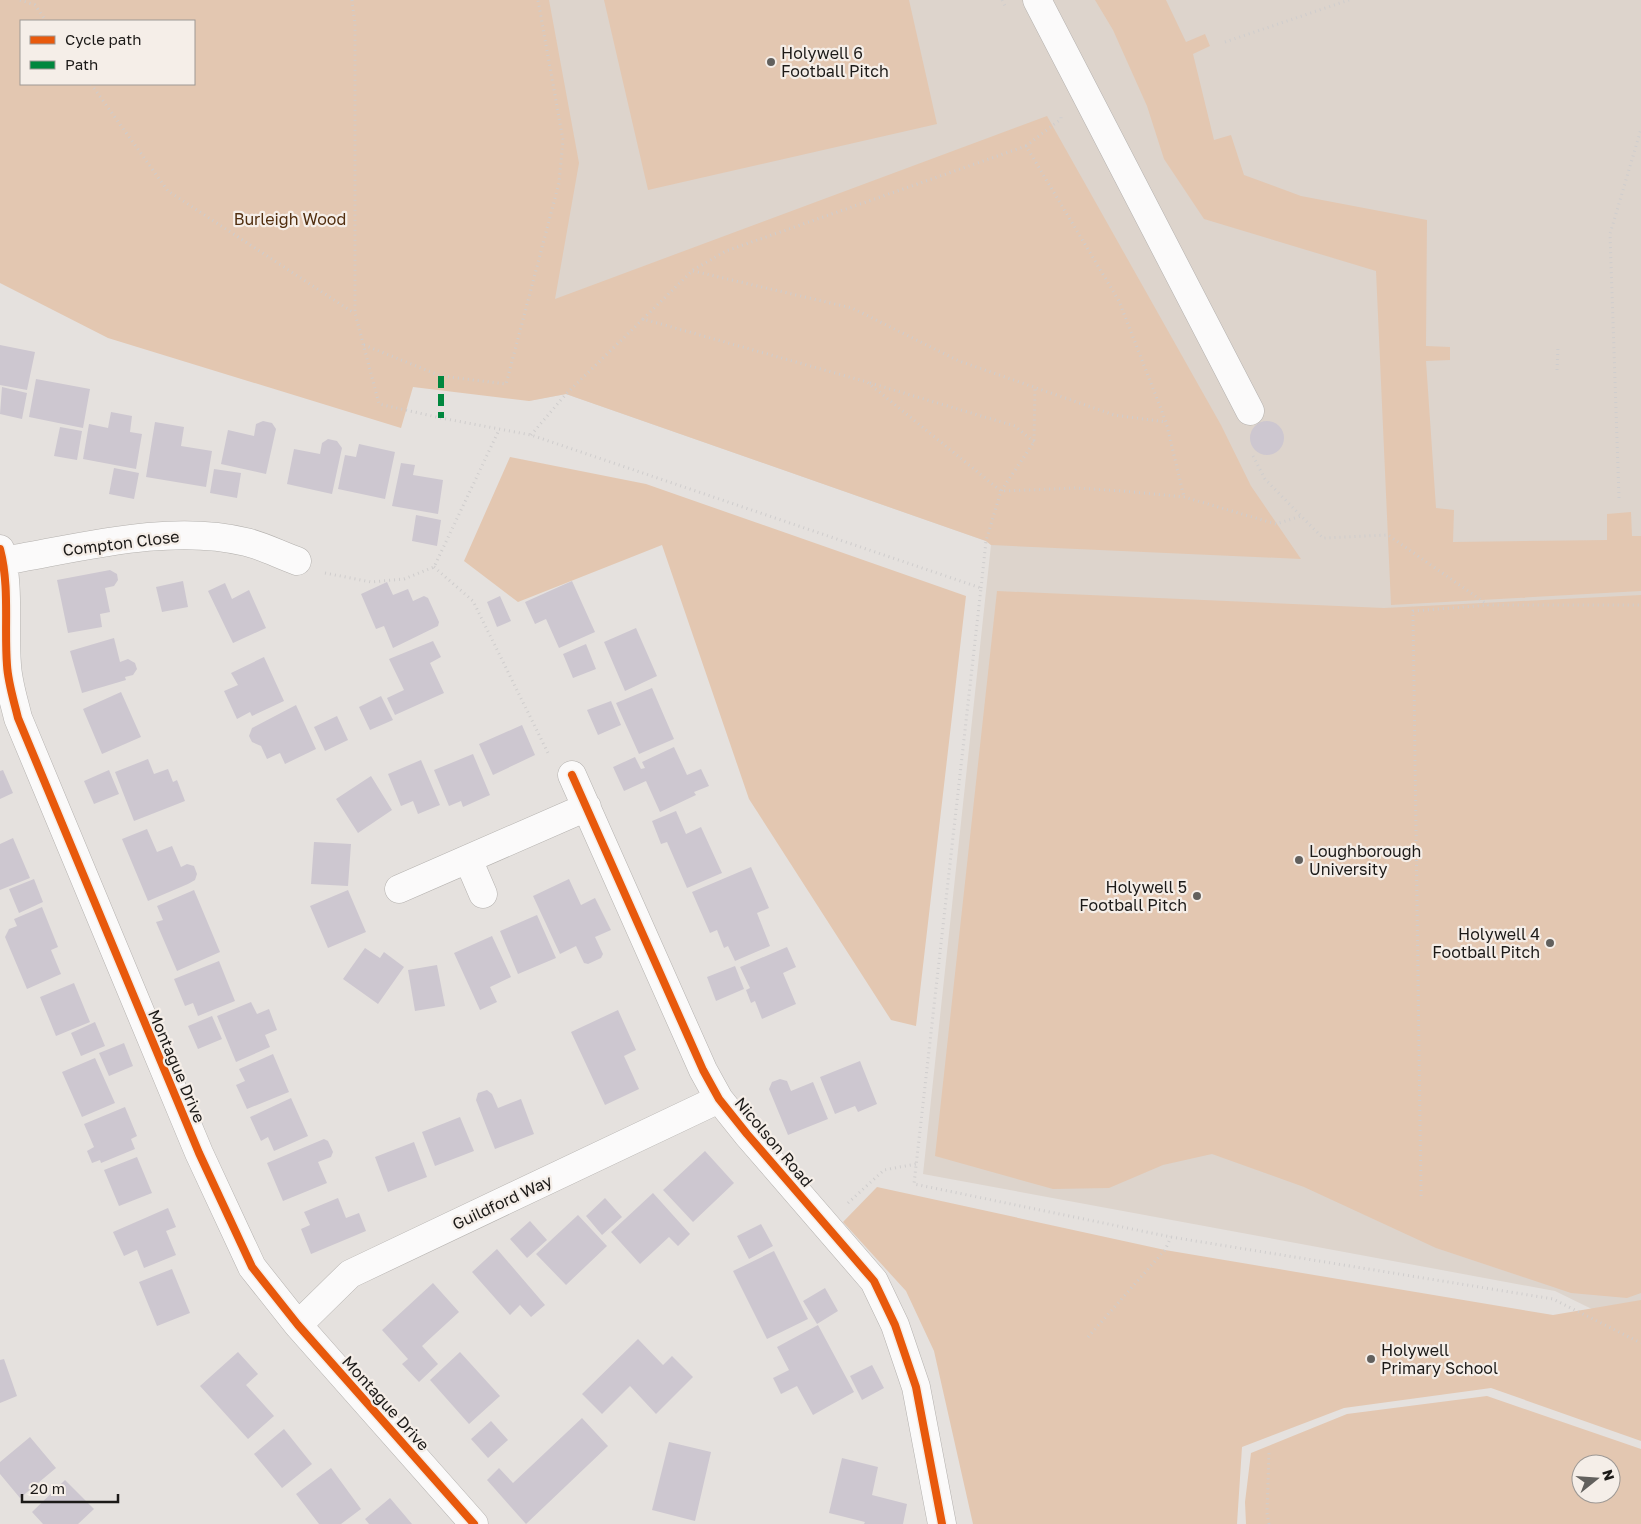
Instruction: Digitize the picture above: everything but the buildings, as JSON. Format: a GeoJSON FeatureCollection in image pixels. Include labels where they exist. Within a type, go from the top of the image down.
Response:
{"type":"FeatureCollection","features":[{"type":"Feature","properties":{"kind":"street"},"geometry":{"type":"LineString","coordinates":[[1037,0],[1250,411]]}},
{"type":"Feature","properties":{"kind":"street","name":"Compton Close"},"geometry":{"type":"LineString","coordinates":[[2,555],[174,535],[207,535],[247,542],[296,561]]}},
{"type":"Feature","properties":{"kind":"street","name":"Montague Drive"},"geometry":{"type":"LineString","coordinates":[[2,555],[7,667],[18,718],[199,1153],[252,1267],[298,1324],[474,1524]]}},
{"type":"Feature","properties":{"kind":"street","name":"Nicolson Road"},"geometry":{"type":"LineString","coordinates":[[572,775],[704,1070],[720,1099],[874,1281],[895,1325],[916,1387],[942,1524]]}},
{"type":"Feature","properties":{"kind":"street"},"geometry":{"type":"LineString","coordinates":[[400,888],[587,807]]}},
{"type":"Feature","properties":{"kind":"street"},"geometry":{"type":"LineString","coordinates":[[468,859],[483,894]]}},
{"type":"Feature","properties":{"kind":"street","name":"Guildford Way"},"geometry":{"type":"LineString","coordinates":[[298,1324],[350,1274],[720,1099]]}},
{"type":"Feature","properties":{"kind":"path"},"geometry":{"type":"LineString","coordinates":[[20,0],[34,5],[45,20]]}},
{"type":"Feature","properties":{"kind":"path"},"geometry":{"type":"LineString","coordinates":[[352,0],[355,23],[355,314],[379,404],[531,435],[980,588]]}},
{"type":"Feature","properties":{"kind":"path"},"geometry":{"type":"LineString","coordinates":[[364,345],[441,376],[506,384],[559,183],[563,140],[538,0]]}},
{"type":"Feature","properties":{"kind":"path"},"geometry":{"type":"LineString","coordinates":[[1225,42],[1349,0]]}},
{"type":"Feature","properties":{"kind":"path"},"geometry":{"type":"LineString","coordinates":[[92,85],[168,191],[355,314]]}},
{"type":"Feature","properties":{"kind":"path"},"geometry":{"type":"LineString","coordinates":[[531,435],[566,394],[693,270],[726,252],[1026,146],[1053,126]]}},
{"type":"Feature","properties":{"kind":"path"},"geometry":{"type":"LineString","coordinates":[[1619,498],[1610,234],[1641,129]]}},
{"type":"Feature","properties":{"kind":"path"},"geometry":{"type":"LineString","coordinates":[[1026,146],[1119,301],[1166,422],[1184,497]]}},
{"type":"Feature","properties":{"kind":"path"},"geometry":{"type":"LineString","coordinates":[[693,270],[852,308],[960,361],[1114,415],[1166,422]]}},
{"type":"Feature","properties":{"kind":"path"},"geometry":{"type":"LineString","coordinates":[[643,319],[867,382],[1014,426],[1034,442]]}},
{"type":"Feature","properties":{"kind":"path"},"geometry":{"type":"LineString","coordinates":[[1557,370],[1558,347]]}},
{"type":"Feature","properties":{"kind":"path"},"geometry":{"type":"LineString","coordinates":[[867,382],[1001,491],[1077,488],[1184,497],[1276,524],[1301,516]]}},
{"type":"Feature","properties":{"kind":"path"},"geometry":{"type":"LineString","coordinates":[[1034,386],[1034,442],[1001,491],[986,541],[914,1184],[1170,1237],[1553,1299],[1641,1343]]}},
{"type":"Feature","properties":{"kind":"path"},"geometry":{"type":"LineString","coordinates":[[296,561],[330,575],[371,582],[404,580],[434,567],[499,430]]}},
{"type":"Feature","properties":{"kind":"path"},"geometry":{"type":"LineString","coordinates":[[1253,456],[1265,478],[1323,538],[1388,535],[1488,605]]}},
{"type":"Feature","properties":{"kind":"path"},"geometry":{"type":"LineString","coordinates":[[434,567],[473,601],[550,758],[572,775]]}},
{"type":"Feature","properties":{"kind":"path"},"geometry":{"type":"LineString","coordinates":[[1421,1196],[1413,611],[1488,605],[1641,605]]}},
{"type":"Feature","properties":{"kind":"path"},"geometry":{"type":"LineString","coordinates":[[825,1224],[884,1170],[916,1164]]}},
{"type":"Feature","properties":{"kind":"path"},"geometry":{"type":"LineString","coordinates":[[1088,1337],[1164,1250],[1170,1237]]}},
{"type":"Feature","properties":{"kind":"path"},"geometry":{"type":"LineString","coordinates":[[1269,1451],[1267,1512],[1269,1524]]}},
{"type":"Feature","properties":{"kind":"shaded area","name":"Loughborough University"},"geometry":{"type":"Polygon","coordinates":[[[427,0],[1641,0],[1641,1333],[1555,1291],[923,1174],[991,545],[986,541],[566,394],[529,401],[427,0]]]}},
{"type":"Feature","properties":{"kind":"green space","name":"Burleigh Wood"},"geometry":{"type":"Polygon","coordinates":[[[0,0],[549,0],[579,163],[555,299],[1047,116],[1221,425],[1251,486],[1301,559],[991,545],[986,541],[566,394],[529,401],[413,387],[401,428],[108,338],[0,283],[0,0]]]}},
{"type":"Feature","properties":{"kind":"green space","name":"Holywell 6 Football Pitch"},"geometry":{"type":"Polygon","coordinates":[[[604,0],[909,0],[937,124],[648,190],[604,0]]]}},
{"type":"Feature","properties":{"kind":"green space"},"geometry":{"type":"Polygon","coordinates":[[[1095,0],[1166,0],[1186,42],[1205,34],[1210,46],[1193,54],[1214,140],[1231,135],[1244,175],[1301,196],[1427,220],[1426,346],[1450,347],[1450,360],[1426,361],[1436,508],[1454,510],[1453,542],[1607,540],[1607,514],[1631,512],[1632,536],[1641,536],[1641,591],[1391,605],[1376,271],[1204,219],[1164,159],[1147,106],[1113,30],[1095,0]]]}},
{"type":"Feature","properties":{"kind":"green space"},"geometry":{"type":"Polygon","coordinates":[[[510,457],[646,484],[966,596],[916,1026],[891,1020],[749,799],[662,545],[518,602],[464,561],[510,457]]]}},
{"type":"Feature","properties":{"kind":"green space"},"geometry":{"type":"Polygon","coordinates":[[[997,591],[1384,608],[1641,595],[1641,1293],[1627,1298],[1571,1293],[1436,1248],[1304,1187],[1212,1154],[1163,1165],[1109,1188],[1053,1189],[935,1156],[997,591]]]}},
{"type":"Feature","properties":{"kind":"green space"},"geometry":{"type":"Polygon","coordinates":[[[877,1187],[1165,1250],[1553,1315],[1641,1300],[1641,1441],[1491,1388],[1344,1408],[1242,1447],[1237,1524],[973,1524],[934,1351],[906,1291],[843,1222],[877,1187]]]}},
{"type":"Feature","properties":{"kind":"green space"},"geometry":{"type":"Polygon","coordinates":[[[1487,1396],[1641,1449],[1641,1524],[1246,1524],[1245,1502],[1251,1453],[1347,1414],[1487,1396]]]}},
{"type":"Feature","properties":{"kind":"marked path"},"geometry":{"type":"LineString","coordinates":[[441,376],[441,418]]}},
{"type":"Feature","properties":{"kind":"cycle path"},"geometry":{"type":"LineString","coordinates":[[0,549],[6,592],[8,672],[18,718],[199,1153],[252,1267],[298,1325],[474,1524]]}},
{"type":"Feature","properties":{"kind":"cycle path"},"geometry":{"type":"LineString","coordinates":[[572,775],[703,1070],[719,1099],[874,1281],[895,1325],[916,1387],[942,1524]]}},
{"type":"Feature","properties":{"kind":"place","name":"Holywell 6 Football Pitch"},"geometry":{"type":"Point","coordinates":[771,62]}},
{"type":"Feature","properties":{"kind":"place","name":"Loughborough University"},"geometry":{"type":"Point","coordinates":[1299,860]}},
{"type":"Feature","properties":{"kind":"place","name":"Holywell 5 Football Pitch"},"geometry":{"type":"Point","coordinates":[1197,896]}},
{"type":"Feature","properties":{"kind":"place","name":"Holywell 4 Football Pitch"},"geometry":{"type":"Point","coordinates":[1550,943]}},
{"type":"Feature","properties":{"kind":"place","name":"Holywell Primary School"},"geometry":{"type":"Point","coordinates":[1371,1359]}}]}
